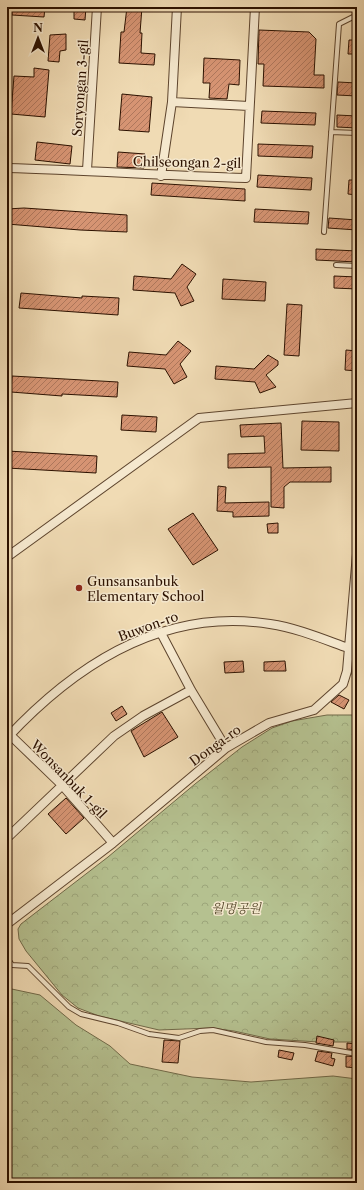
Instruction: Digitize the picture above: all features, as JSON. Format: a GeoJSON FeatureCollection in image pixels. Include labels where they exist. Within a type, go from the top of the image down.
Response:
{"type":"FeatureCollection","features":[{"type":"Feature","properties":{"kind":"street"},"geometry":{"type":"LineString","coordinates":[[7,15],[8,7]]}},
{"type":"Feature","properties":{"kind":"street","name":"Soryongan 3-gil"},"geometry":{"type":"LineString","coordinates":[[87,170],[98,7]]}},
{"type":"Feature","properties":{"kind":"street"},"geometry":{"type":"LineString","coordinates":[[161,176],[172,102],[176,7]]}},
{"type":"Feature","properties":{"kind":"street","name":"Chilseongan 2-gil"},"geometry":{"type":"LineString","coordinates":[[7,168],[87,170],[161,176],[246,178],[255,7]]}},
{"type":"Feature","properties":{"kind":"street"},"geometry":{"type":"LineString","coordinates":[[172,102],[249,106]]}},
{"type":"Feature","properties":{"kind":"street"},"geometry":{"type":"LineString","coordinates":[[7,557],[199,418],[357,402]]}},
{"type":"Feature","properties":{"kind":"street","name":"Donga-ro"},"geometry":{"type":"LineString","coordinates":[[7,924],[113,843],[226,748],[269,723],[314,710],[333,695],[343,684],[346,671],[357,554]]}},
{"type":"Feature","properties":{"kind":"street","name":"Buwon-ro"},"geometry":{"type":"LineString","coordinates":[[8,735],[54,693],[97,661],[128,644],[193,623],[214,621],[249,622],[278,626],[348,648]]}},
{"type":"Feature","properties":{"kind":"street"},"geometry":{"type":"LineString","coordinates":[[161,633],[191,690],[226,748]]}},
{"type":"Feature","properties":{"kind":"street"},"geometry":{"type":"LineString","coordinates":[[7,838],[114,736],[143,716],[191,690]]}},
{"type":"Feature","properties":{"kind":"street","name":"Wonsanbuk 1-gil"},"geometry":{"type":"LineString","coordinates":[[8,735],[62,785],[113,843]]}},
{"type":"Feature","properties":{"kind":"lane"},"geometry":{"type":"LineString","coordinates":[[324,232],[339,24],[357,16]]}},
{"type":"Feature","properties":{"kind":"lane"},"geometry":{"type":"LineString","coordinates":[[331,132],[357,133]]}},
{"type":"Feature","properties":{"kind":"lane"},"geometry":{"type":"LineString","coordinates":[[336,265],[357,266]]}},
{"type":"Feature","properties":{"kind":"lane"},"geometry":{"type":"LineString","coordinates":[[7,958],[12,965],[28,966],[69,1007],[81,1014],[118,1023],[149,1034],[179,1038],[213,1030],[266,1042],[305,1045],[357,1054]]}},
{"type":"Feature","properties":{"kind":"green space"},"geometry":{"type":"Polygon","coordinates":[[[357,622],[357,674],[351,674],[357,622]]]}},
{"type":"Feature","properties":{"kind":"green space","name":"월명공원"},"geometry":{"type":"Polygon","coordinates":[[[327,715],[357,715],[357,1042],[319,1042],[270,1039],[234,1031],[211,1028],[159,1030],[99,1016],[78,1008],[62,995],[26,951],[19,939],[18,929],[21,924],[108,857],[195,784],[242,747],[272,728],[292,721],[327,715]]]}},
{"type":"Feature","properties":{"kind":"green space"},"geometry":{"type":"Polygon","coordinates":[[[7,988],[40,995],[76,1025],[110,1046],[130,1064],[192,1077],[251,1082],[333,1076],[357,1079],[357,1183],[7,1183],[7,988]]]}},
{"type":"Feature","properties":{"kind":"building"},"geometry":{"type":"Polygon","coordinates":[[[12,7],[45,7],[44,17],[12,15],[12,7]]]}},
{"type":"Feature","properties":{"kind":"building"},"geometry":{"type":"Polygon","coordinates":[[[74,7],[86,7],[85,20],[74,19],[74,7]]]}},
{"type":"Feature","properties":{"kind":"building"},"geometry":{"type":"Polygon","coordinates":[[[127,7],[142,7],[140,33],[142,33],[141,53],[155,54],[154,65],[119,63],[121,32],[124,32],[127,7]]]}},
{"type":"Feature","properties":{"kind":"building"},"geometry":{"type":"Polygon","coordinates":[[[259,30],[309,32],[316,39],[314,75],[324,75],[324,88],[263,86],[264,64],[258,64],[259,30]]]}},
{"type":"Feature","properties":{"kind":"building"},"geometry":{"type":"Polygon","coordinates":[[[66,34],[66,50],[60,51],[59,62],[48,61],[50,35],[66,34]]]}},
{"type":"Feature","properties":{"kind":"building"},"geometry":{"type":"Polygon","coordinates":[[[349,40],[357,40],[357,54],[348,54],[349,40]]]}},
{"type":"Feature","properties":{"kind":"building"},"geometry":{"type":"Polygon","coordinates":[[[204,58],[240,60],[239,85],[229,84],[227,99],[209,98],[210,83],[203,83],[204,58]]]}},
{"type":"Feature","properties":{"kind":"building"},"geometry":{"type":"Polygon","coordinates":[[[34,68],[49,70],[45,117],[11,114],[14,76],[34,77],[34,68]]]}},
{"type":"Feature","properties":{"kind":"building"},"geometry":{"type":"Polygon","coordinates":[[[338,82],[357,83],[357,96],[337,95],[338,82]]]}},
{"type":"Feature","properties":{"kind":"building"},"geometry":{"type":"Polygon","coordinates":[[[122,94],[152,97],[149,132],[119,130],[122,94]]]}},
{"type":"Feature","properties":{"kind":"building"},"geometry":{"type":"Polygon","coordinates":[[[262,111],[316,113],[315,125],[261,123],[262,111]]]}},
{"type":"Feature","properties":{"kind":"building"},"geometry":{"type":"Polygon","coordinates":[[[337,115],[357,116],[357,128],[337,127],[337,115]]]}},
{"type":"Feature","properties":{"kind":"building"},"geometry":{"type":"Polygon","coordinates":[[[37,142],[72,146],[70,164],[35,160],[37,142]]]}},
{"type":"Feature","properties":{"kind":"building"},"geometry":{"type":"Polygon","coordinates":[[[258,144],[313,146],[312,158],[258,156],[258,144]]]}},
{"type":"Feature","properties":{"kind":"building"},"geometry":{"type":"Polygon","coordinates":[[[118,152],[145,154],[144,168],[117,167],[118,152]]]}},
{"type":"Feature","properties":{"kind":"building"},"geometry":{"type":"Polygon","coordinates":[[[258,175],[312,178],[311,190],[257,187],[258,175]]]}},
{"type":"Feature","properties":{"kind":"building"},"geometry":{"type":"Polygon","coordinates":[[[349,180],[357,180],[357,195],[348,194],[349,180]]]}},
{"type":"Feature","properties":{"kind":"building"},"geometry":{"type":"Polygon","coordinates":[[[152,183],[245,189],[245,201],[151,195],[152,183]]]}},
{"type":"Feature","properties":{"kind":"building"},"geometry":{"type":"Polygon","coordinates":[[[24,208],[127,215],[127,232],[7,224],[7,209],[24,208]]]}},
{"type":"Feature","properties":{"kind":"building"},"geometry":{"type":"Polygon","coordinates":[[[255,209],[309,212],[308,224],[254,222],[255,209]]]}},
{"type":"Feature","properties":{"kind":"building"},"geometry":{"type":"Polygon","coordinates":[[[329,218],[357,220],[357,230],[328,228],[329,218]]]}},
{"type":"Feature","properties":{"kind":"building"},"geometry":{"type":"Polygon","coordinates":[[[316,249],[357,251],[357,262],[316,260],[316,249]]]}},
{"type":"Feature","properties":{"kind":"building"},"geometry":{"type":"Polygon","coordinates":[[[182,264],[196,274],[187,287],[194,301],[181,306],[175,293],[133,290],[134,276],[171,279],[182,264]]]}},
{"type":"Feature","properties":{"kind":"building"},"geometry":{"type":"Polygon","coordinates":[[[334,276],[357,277],[357,289],[334,288],[334,276]]]}},
{"type":"Feature","properties":{"kind":"building"},"geometry":{"type":"Polygon","coordinates":[[[223,279],[266,282],[265,301],[222,299],[223,279]]]}},
{"type":"Feature","properties":{"kind":"building"},"geometry":{"type":"Polygon","coordinates":[[[21,293],[82,298],[82,296],[119,298],[118,315],[19,308],[21,293]]]}},
{"type":"Feature","properties":{"kind":"building"},"geometry":{"type":"Polygon","coordinates":[[[287,304],[302,305],[299,356],[284,355],[287,304]]]}},
{"type":"Feature","properties":{"kind":"building"},"geometry":{"type":"Polygon","coordinates":[[[178,341],[191,351],[180,364],[187,377],[174,384],[165,369],[127,366],[129,352],[166,355],[178,341]]]}},
{"type":"Feature","properties":{"kind":"building"},"geometry":{"type":"Polygon","coordinates":[[[346,350],[357,351],[357,371],[345,370],[346,350]]]}},
{"type":"Feature","properties":{"kind":"building"},"geometry":{"type":"Polygon","coordinates":[[[268,355],[278,361],[278,365],[266,375],[276,387],[260,393],[255,382],[215,379],[216,366],[254,369],[268,355]]]}},
{"type":"Feature","properties":{"kind":"building"},"geometry":{"type":"Polygon","coordinates":[[[12,376],[118,382],[117,397],[62,394],[62,396],[11,392],[12,376]]]}},
{"type":"Feature","properties":{"kind":"building"},"geometry":{"type":"Polygon","coordinates":[[[122,415],[157,417],[156,432],[121,430],[122,415]]]}},
{"type":"Feature","properties":{"kind":"building"},"geometry":{"type":"Polygon","coordinates":[[[302,421],[339,422],[339,451],[301,450],[302,421]]]}},
{"type":"Feature","properties":{"kind":"building"},"geometry":{"type":"Polygon","coordinates":[[[281,423],[283,468],[331,467],[331,482],[290,482],[284,487],[284,508],[271,507],[271,467],[228,468],[228,454],[265,453],[264,436],[241,437],[240,425],[281,423]]]}},
{"type":"Feature","properties":{"kind":"building"},"geometry":{"type":"Polygon","coordinates":[[[7,451],[97,456],[96,473],[7,468],[7,451]]]}},
{"type":"Feature","properties":{"kind":"building"},"geometry":{"type":"Polygon","coordinates":[[[218,486],[226,487],[225,503],[269,502],[269,516],[233,517],[233,512],[217,511],[218,486]]]}},
{"type":"Feature","properties":{"kind":"building"},"geometry":{"type":"Polygon","coordinates":[[[193,513],[218,550],[193,565],[168,529],[193,513]]]}},
{"type":"Feature","properties":{"kind":"building"},"geometry":{"type":"Polygon","coordinates":[[[278,523],[278,533],[268,533],[267,524],[278,523]]]}},
{"type":"Feature","properties":{"kind":"building"},"geometry":{"type":"Polygon","coordinates":[[[243,661],[244,672],[225,673],[224,662],[243,661]]]}},
{"type":"Feature","properties":{"kind":"building"},"geometry":{"type":"Polygon","coordinates":[[[285,661],[286,671],[264,671],[264,662],[285,661]]]}},
{"type":"Feature","properties":{"kind":"building"},"geometry":{"type":"Polygon","coordinates":[[[339,695],[349,700],[344,709],[331,702],[339,695]]]}},
{"type":"Feature","properties":{"kind":"building"},"geometry":{"type":"Polygon","coordinates":[[[122,706],[127,714],[116,721],[111,713],[122,706]]]}},
{"type":"Feature","properties":{"kind":"building"},"geometry":{"type":"Polygon","coordinates":[[[162,712],[178,737],[144,757],[131,731],[162,712]]]}},
{"type":"Feature","properties":{"kind":"building"},"geometry":{"type":"Polygon","coordinates":[[[66,798],[84,818],[66,834],[48,814],[66,798]]]}},
{"type":"Feature","properties":{"kind":"building"},"geometry":{"type":"Polygon","coordinates":[[[317,1036],[334,1040],[333,1046],[316,1043],[317,1036]]]}},
{"type":"Feature","properties":{"kind":"building"},"geometry":{"type":"Polygon","coordinates":[[[164,1040],[180,1041],[178,1063],[162,1062],[164,1040]]]}},
{"type":"Feature","properties":{"kind":"building"},"geometry":{"type":"Polygon","coordinates":[[[347,1043],[357,1044],[357,1050],[347,1049],[347,1043]]]}},
{"type":"Feature","properties":{"kind":"building"},"geometry":{"type":"Polygon","coordinates":[[[279,1050],[294,1053],[292,1060],[278,1057],[279,1050]]]}},
{"type":"Feature","properties":{"kind":"building"},"geometry":{"type":"Polygon","coordinates":[[[318,1051],[332,1053],[331,1058],[335,1059],[333,1066],[315,1061],[318,1051]]]}},
{"type":"Feature","properties":{"kind":"building"},"geometry":{"type":"Polygon","coordinates":[[[346,1056],[357,1057],[357,1068],[346,1067],[346,1056]]]}},
{"type":"Feature","properties":{"kind":"place","name":"Gunsansanbuk Elementary School"},"geometry":{"type":"Point","coordinates":[79,588]}}]}
